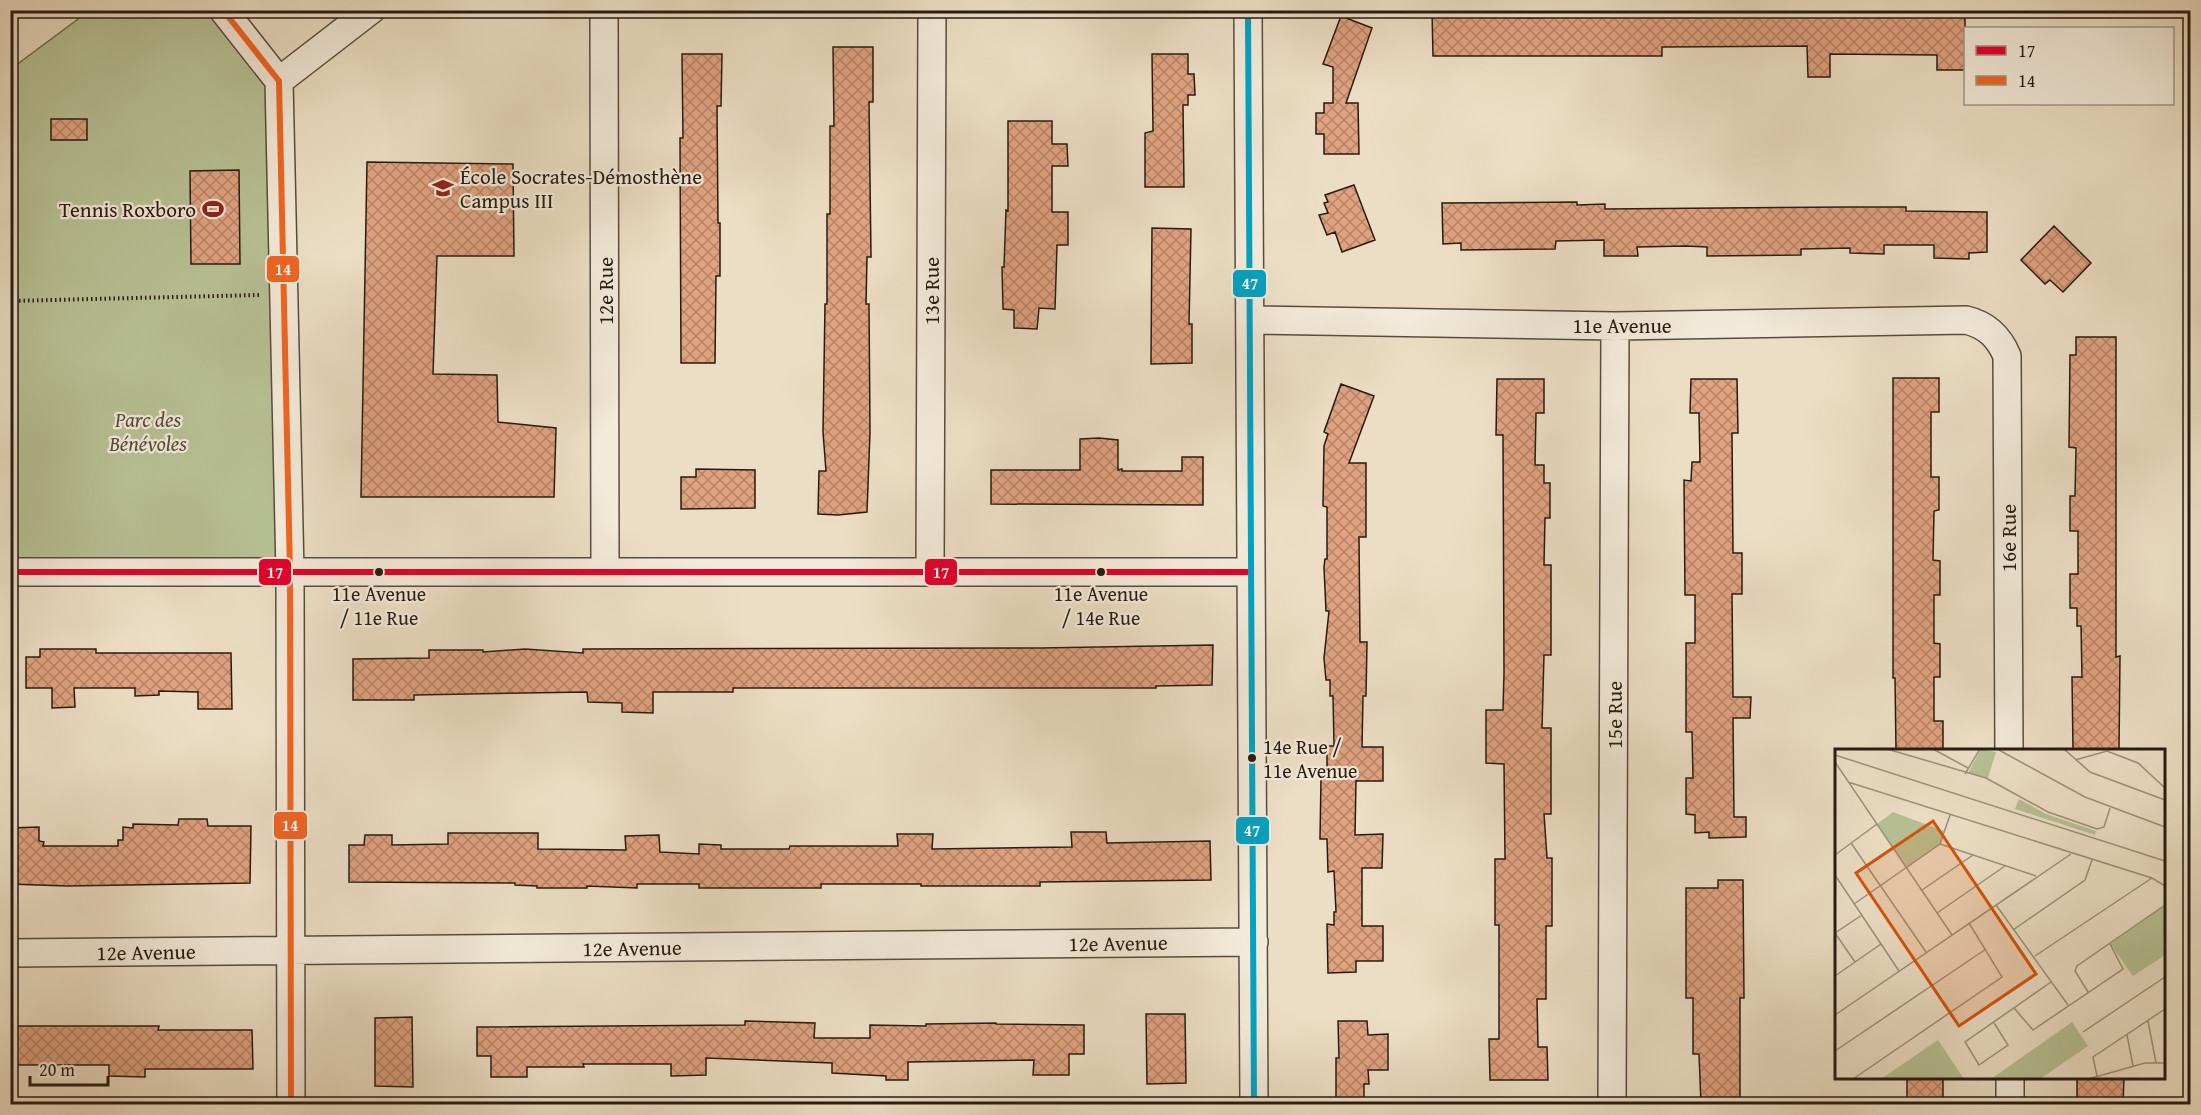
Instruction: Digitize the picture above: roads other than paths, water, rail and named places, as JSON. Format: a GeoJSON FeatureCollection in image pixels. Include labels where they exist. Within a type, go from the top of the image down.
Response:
{"type":"FeatureCollection","features":[{"type":"Feature","properties":{"kind":"street"},"geometry":{"type":"LineString","coordinates":[[223,10],[279,81],[290,572],[291,1104]]}},
{"type":"Feature","properties":{"kind":"street"},"geometry":{"type":"LineString","coordinates":[[279,81],[371,10]]}},
{"type":"Feature","properties":{"kind":"street","name":"12e Rue"},"geometry":{"type":"LineString","coordinates":[[604,10],[605,572]]}},
{"type":"Feature","properties":{"kind":"street","name":"13e Rue"},"geometry":{"type":"LineString","coordinates":[[930,572],[932,10]]}},
{"type":"Feature","properties":{"kind":"street"},"geometry":{"type":"LineString","coordinates":[[1248,10],[1254,1104]]}},
{"type":"Feature","properties":{"kind":"street","name":"11e Avenue"},"geometry":{"type":"LineString","coordinates":[[1250,320],[1615,326],[1966,320],[1980,324],[1990,332]]}},
{"type":"Feature","properties":{"kind":"street","name":"15e Rue"},"geometry":{"type":"LineString","coordinates":[[1612,1104],[1615,326]]}},
{"type":"Feature","properties":{"kind":"street","name":"16e Rue"},"geometry":{"type":"LineString","coordinates":[[1990,332],[2001,342],[2007,356],[2009,749]]}},
{"type":"Feature","properties":{"kind":"street"},"geometry":{"type":"LineString","coordinates":[[10,572],[1251,572]]}},
{"type":"Feature","properties":{"kind":"street","name":"12e Avenue"},"geometry":{"type":"LineString","coordinates":[[10,953],[1254,942]]}},
{"type":"Feature","properties":{"kind":"street"},"geometry":{"type":"LineString","coordinates":[[2010,1079],[2010,1104]]}},
{"type":"Feature","properties":{"kind":"place","name":"École Socrates-Démosthène Campus III"},"geometry":{"type":"Point","coordinates":[443,188]}},
{"type":"Feature","properties":{"kind":"place","name":"Tennis Roxboro"},"geometry":{"type":"Point","coordinates":[213,209]}},
{"type":"Feature","properties":{"kind":"place","name":"11e Avenue / 11e Rue"},"geometry":{"type":"Point","coordinates":[379,572]}},
{"type":"Feature","properties":{"kind":"place","name":"11e Avenue / 14e Rue"},"geometry":{"type":"Point","coordinates":[1101,572]}},
{"type":"Feature","properties":{"kind":"place","name":"14e Rue / 11e Avenue"},"geometry":{"type":"Point","coordinates":[1252,758]}},
{"type":"Feature","properties":{"kind":"park label","name":"Parc des Bénévoles"},"geometry":{"type":"Point","coordinates":[148,431]}}]}
